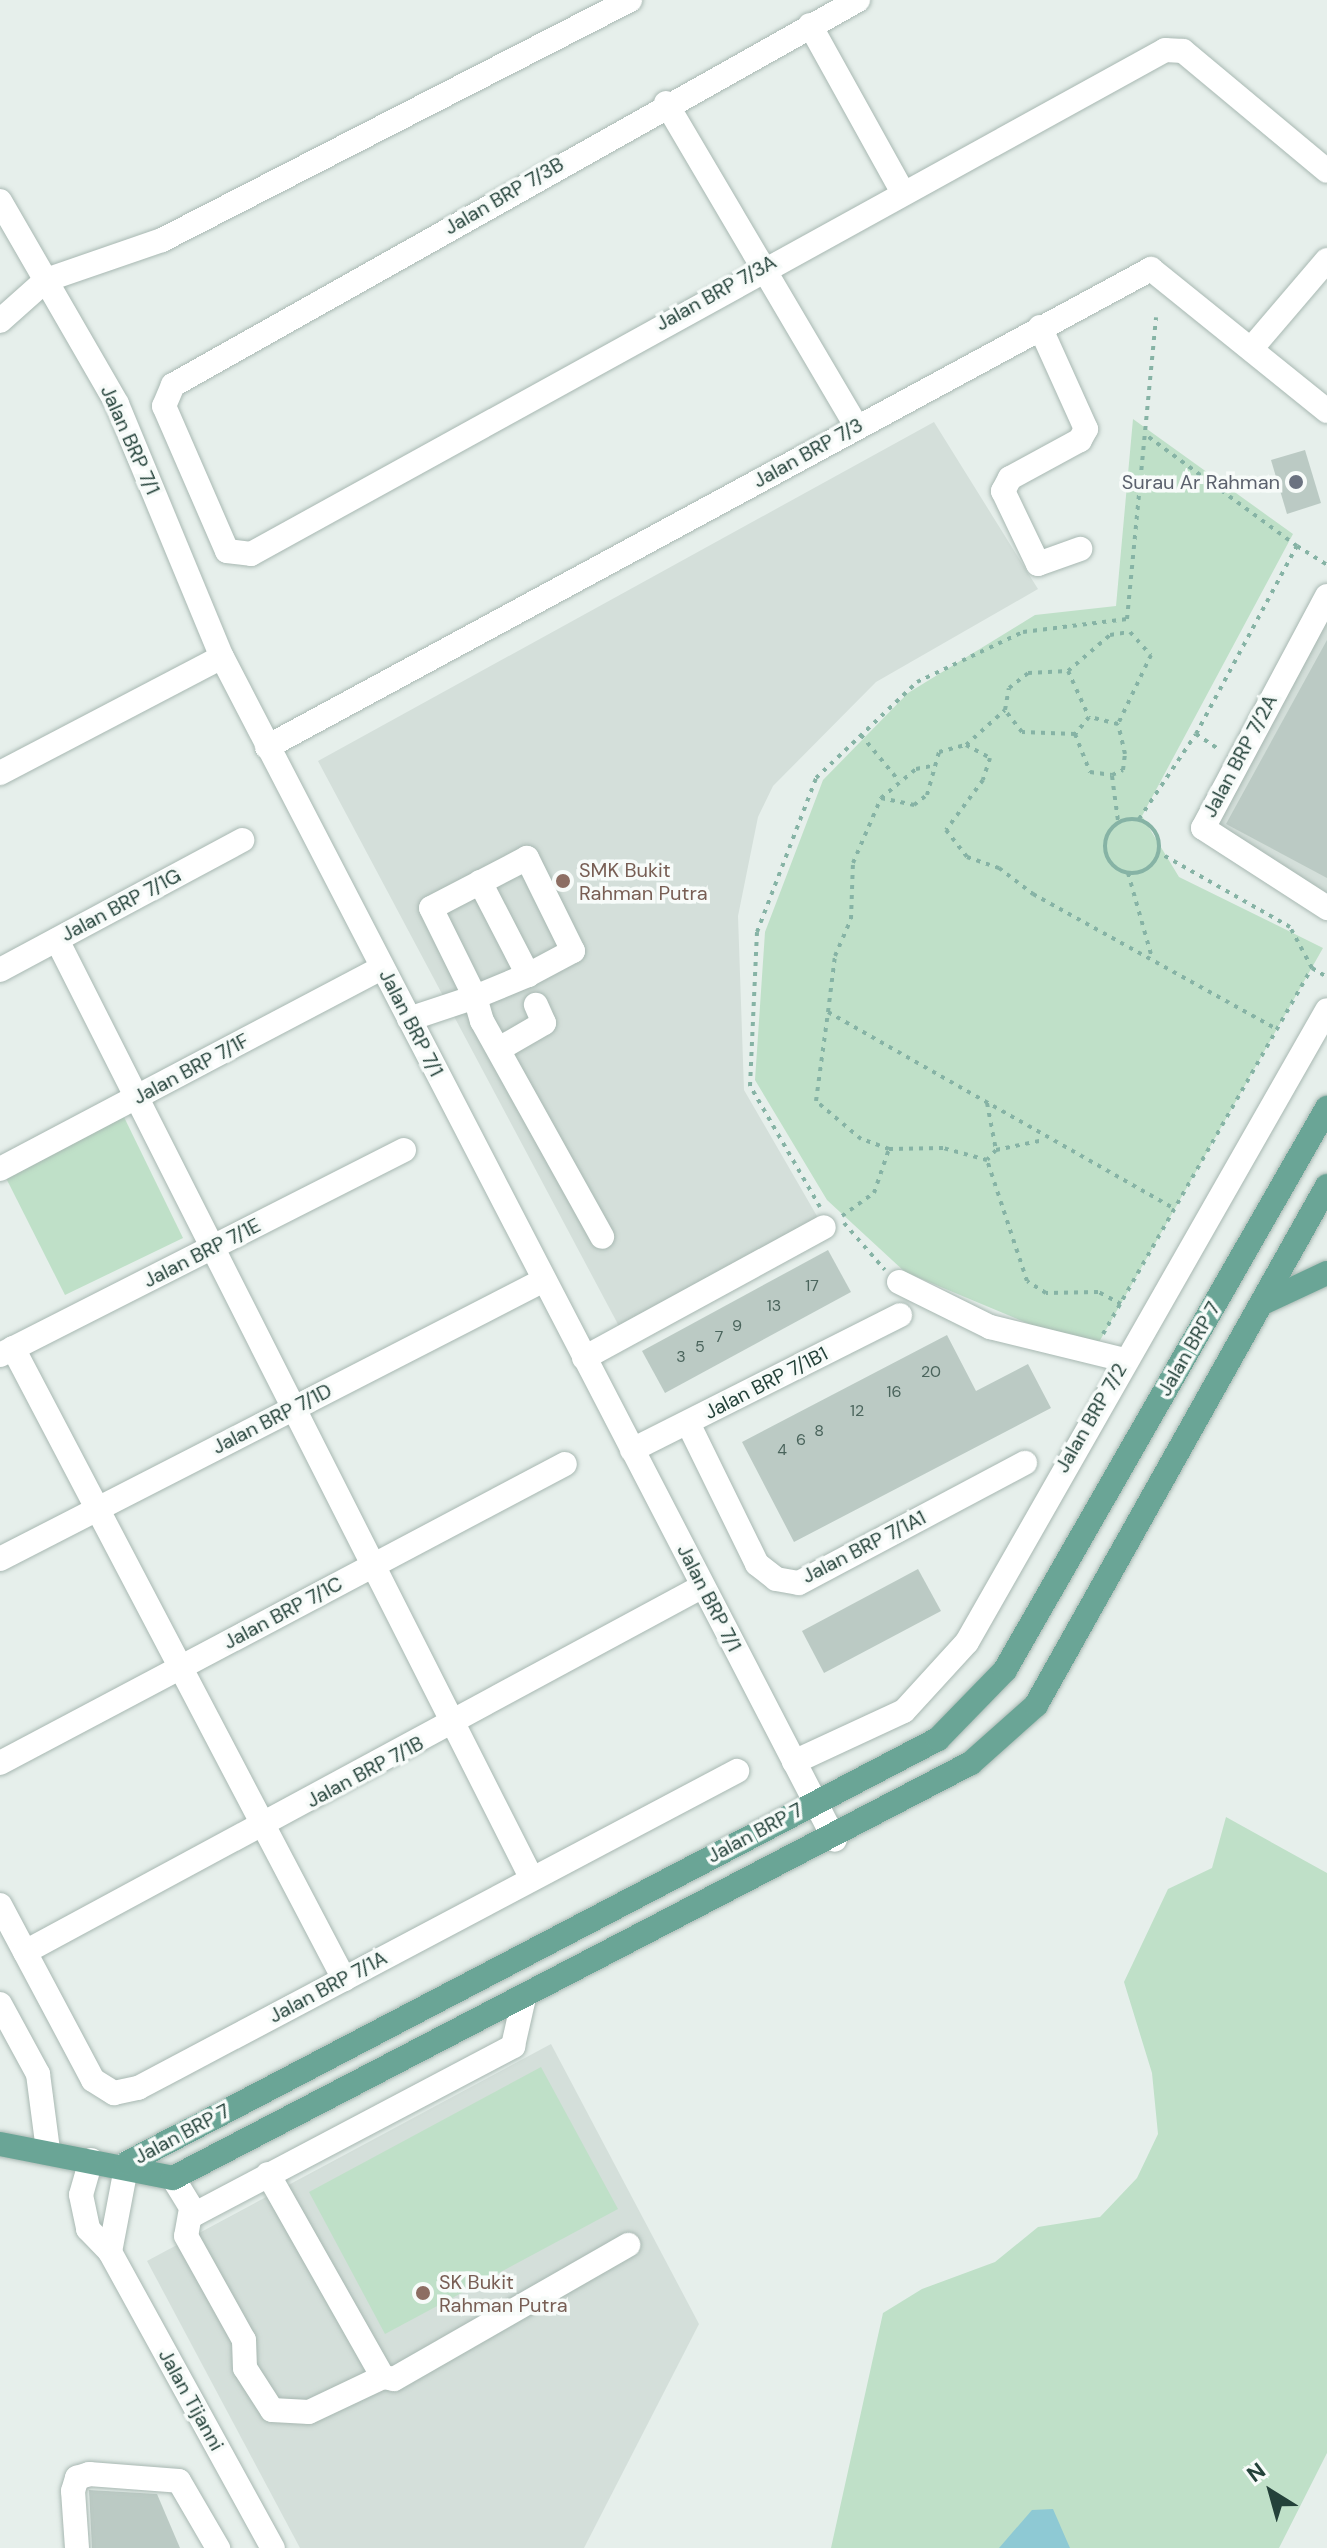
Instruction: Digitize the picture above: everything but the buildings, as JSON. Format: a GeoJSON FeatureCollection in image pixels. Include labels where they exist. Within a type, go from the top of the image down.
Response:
{"type":"FeatureCollection","features":[{"type":"Feature","properties":{"kind":"main road","name":"Jalan BRP 7"},"geometry":{"type":"LineString","coordinates":[[127,2163],[938,1739],[1005,1670],[1297,1159],[1323,1123]]}},
{"type":"Feature","properties":{"kind":"main road"},"geometry":{"type":"LineString","coordinates":[[1297,1159],[1327,1176]]}},
{"type":"Feature","properties":{"kind":"main road","name":"Jalan BRP 7"},"geometry":{"type":"LineString","coordinates":[[127,2163],[173,2178],[523,2002],[835,1840],[971,1763],[1036,1705],[1327,1186]]}},
{"type":"Feature","properties":{"kind":"main road"},"geometry":{"type":"LineString","coordinates":[[1260,1306],[1289,1285],[1327,1273]]}},
{"type":"Feature","properties":{"kind":"main road"},"geometry":{"type":"LineString","coordinates":[[0,2144],[127,2163]]}},
{"type":"Feature","properties":{"kind":"street"},"geometry":{"type":"LineString","coordinates":[[0,321],[46,280],[162,240],[630,0]]}},
{"type":"Feature","properties":{"kind":"street","name":"Jalan BRP 7/3B"},"geometry":{"type":"LineString","coordinates":[[164,406],[173,385],[666,103],[858,0]]}},
{"type":"Feature","properties":{"kind":"street"},"geometry":{"type":"LineString","coordinates":[[810,25],[903,193]]}},
{"type":"Feature","properties":{"kind":"street","name":"Jalan BRP 7/3A"},"geometry":{"type":"LineString","coordinates":[[164,406],[227,551],[251,554],[763,266],[1165,50],[1183,51],[1327,171]]}},
{"type":"Feature","properties":{"kind":"street"},"geometry":{"type":"LineString","coordinates":[[666,103],[856,426]]}},
{"type":"Feature","properties":{"kind":"street","name":"Jalan BRP 7/1"},"geometry":{"type":"LineString","coordinates":[[0,201],[117,404],[222,657],[835,1840]]}},
{"type":"Feature","properties":{"kind":"street"},"geometry":{"type":"LineString","coordinates":[[1251,349],[1327,260]]}},
{"type":"Feature","properties":{"kind":"street","name":"Jalan BRP 7/3"},"geometry":{"type":"LineString","coordinates":[[267,747],[1151,269],[1327,411]]}},
{"type":"Feature","properties":{"kind":"street"},"geometry":{"type":"LineString","coordinates":[[1040,327],[1086,429],[1080,440],[1010,478],[1003,491],[1038,564],[1080,549]]}},
{"type":"Feature","properties":{"kind":"street","name":"Jalan BRP 7/2A"},"geometry":{"type":"LineString","coordinates":[[1327,596],[1236,760],[1203,828],[1327,908]]}},
{"type":"Feature","properties":{"kind":"street"},"geometry":{"type":"LineString","coordinates":[[0,773],[222,657]]}},
{"type":"Feature","properties":{"kind":"street","name":"Jalan BRP 7/1G"},"geometry":{"type":"LineString","coordinates":[[1,966],[57,940],[242,840]]}},
{"type":"Feature","properties":{"kind":"street"},"geometry":{"type":"LineString","coordinates":[[409,1019],[475,997],[528,975],[573,951],[527,858],[431,908],[475,997],[499,1049],[602,1237]]}},
{"type":"Feature","properties":{"kind":"street"},"geometry":{"type":"LineString","coordinates":[[480,882],[528,975]]}},
{"type":"Feature","properties":{"kind":"street"},"geometry":{"type":"LineString","coordinates":[[57,940],[532,1879]]}},
{"type":"Feature","properties":{"kind":"street","name":"Jalan BRP 7/1F"},"geometry":{"type":"LineString","coordinates":[[0,1169],[382,968]]}},
{"type":"Feature","properties":{"kind":"street"},"geometry":{"type":"LineString","coordinates":[[499,1049],[544,1023],[536,1005]]}},
{"type":"Feature","properties":{"kind":"street","name":"Jalan BRP 7/2"},"geometry":{"type":"LineString","coordinates":[[794,1762],[904,1711],[944,1673],[1327,1010]]}},
{"type":"Feature","properties":{"kind":"street","name":"Jalan BRP 7/1E"},"geometry":{"type":"LineString","coordinates":[[7,1352],[404,1150]]}},
{"type":"Feature","properties":{"kind":"street"},"geometry":{"type":"LineString","coordinates":[[584,1358],[824,1227]]}},
{"type":"Feature","properties":{"kind":"street","name":"Jalan BRP 7/1D"},"geometry":{"type":"LineString","coordinates":[[0,1559],[544,1280]]}},
{"type":"Feature","properties":{"kind":"street"},"geometry":{"type":"LineString","coordinates":[[899,1282],[990,1327],[1124,1360]]}},
{"type":"Feature","properties":{"kind":"street","name":"Jalan BRP 7/1B1"},"geometry":{"type":"LineString","coordinates":[[632,1450],[900,1315]]}},
{"type":"Feature","properties":{"kind":"street"},"geometry":{"type":"LineString","coordinates":[[7,1352],[97,1509],[344,1979]]}},
{"type":"Feature","properties":{"kind":"street","name":"Jalan BRP 7/1A1"},"geometry":{"type":"LineString","coordinates":[[688,1423],[757,1564],[776,1579],[799,1583],[1025,1463]]}},
{"type":"Feature","properties":{"kind":"street","name":"Jalan BRP 7/1C"},"geometry":{"type":"LineString","coordinates":[[0,1763],[565,1464]]}},
{"type":"Feature","properties":{"kind":"street","name":"Jalan BRP 7/1B"},"geometry":{"type":"LineString","coordinates":[[25,1952],[454,1725],[703,1586]]}},
{"type":"Feature","properties":{"kind":"street","name":"Jalan BRP 7/1A"},"geometry":{"type":"LineString","coordinates":[[0,1905],[93,2080],[114,2093],[138,2088],[737,1771]]}},
{"type":"Feature","properties":{"kind":"street"},"geometry":{"type":"LineString","coordinates":[[190,2214],[513,2046],[523,2002]]}},
{"type":"Feature","properties":{"kind":"street"},"geometry":{"type":"LineString","coordinates":[[0,2004],[38,2074],[48,2150]]}},
{"type":"Feature","properties":{"kind":"street","name":"Jalan Tijanni"},"geometry":{"type":"LineString","coordinates":[[91,2160],[81,2195],[88,2229],[110,2252],[273,2548]]}},
{"type":"Feature","properties":{"kind":"street"},"geometry":{"type":"LineString","coordinates":[[110,2252],[127,2163]]}},
{"type":"Feature","properties":{"kind":"street"},"geometry":{"type":"LineString","coordinates":[[268,2174],[383,2377]]}},
{"type":"Feature","properties":{"kind":"street"},"geometry":{"type":"LineString","coordinates":[[173,2178],[190,2214],[186,2236],[244,2340],[245,2368],[272,2410],[309,2412],[383,2377],[394,2379],[628,2245]]}},
{"type":"Feature","properties":{"kind":"street"},"geometry":{"type":"LineString","coordinates":[[77,2548],[73,2491],[77,2478],[89,2474],[179,2481],[218,2548]]}},
{"type":"Feature","properties":{"kind":"path"},"geometry":{"type":"LineString","coordinates":[[1075,734],[1090,772],[1112,775],[1123,770],[1125,754],[1118,724],[1151,655],[1130,632],[1127,619],[1156,317]]}},
{"type":"Feature","properties":{"kind":"path"},"geometry":{"type":"LineString","coordinates":[[1145,435],[1327,565]]}},
{"type":"Feature","properties":{"kind":"path"},"geometry":{"type":"LineString","coordinates":[[1139,819],[1196,734],[1297,546]]}},
{"type":"Feature","properties":{"kind":"path"},"geometry":{"type":"LineString","coordinates":[[824,1227],[829,1223],[750,1086],[757,932],[816,778],[917,682],[1023,632],[1127,619]]}},
{"type":"Feature","properties":{"kind":"path"},"geometry":{"type":"LineString","coordinates":[[881,798],[914,805],[927,795],[931,766],[939,752],[966,745],[1005,710],[1009,688],[1028,673],[1068,671],[1110,635],[1130,632]]}},
{"type":"Feature","properties":{"kind":"path"},"geometry":{"type":"LineString","coordinates":[[1068,671],[1089,717]]}},
{"type":"Feature","properties":{"kind":"path"},"geometry":{"type":"LineString","coordinates":[[1005,710],[1022,732],[1075,734]]}},
{"type":"Feature","properties":{"kind":"path"},"geometry":{"type":"LineString","coordinates":[[1089,717],[1118,724]]}},
{"type":"Feature","properties":{"kind":"path"},"geometry":{"type":"LineString","coordinates":[[1075,734],[1089,717]]}},
{"type":"Feature","properties":{"kind":"path"},"geometry":{"type":"LineString","coordinates":[[1196,734],[1236,760]]}},
{"type":"Feature","properties":{"kind":"path"},"geometry":{"type":"LineString","coordinates":[[861,735],[899,781]]}},
{"type":"Feature","properties":{"kind":"path"},"geometry":{"type":"LineString","coordinates":[[966,745],[990,758],[983,780],[946,830],[967,857],[999,868],[1152,960],[1277,1029]]}},
{"type":"Feature","properties":{"kind":"path"},"geometry":{"type":"LineString","coordinates":[[931,766],[899,781],[881,798],[853,863],[851,919],[835,956],[816,1101],[861,1139],[889,1149],[943,1148],[987,1160]]}},
{"type":"Feature","properties":{"kind":"path"},"geometry":{"type":"LineString","coordinates":[[1112,775],[1118,821],[1105,838],[1106,857],[1128,873],[1152,960]]}},
{"type":"Feature","properties":{"kind":"path"},"geometry":{"type":"LineString","coordinates":[[1118,821],[1139,819],[1158,834],[1156,865],[1128,873]]}},
{"type":"Feature","properties":{"kind":"path"},"geometry":{"type":"LineString","coordinates":[[1158,852],[1290,927],[1312,968],[1327,977]]}},
{"type":"Feature","properties":{"kind":"path"},"geometry":{"type":"LineString","coordinates":[[1091,1354],[1312,968]]}},
{"type":"Feature","properties":{"kind":"path"},"geometry":{"type":"LineString","coordinates":[[828,1012],[1175,1209]]}},
{"type":"Feature","properties":{"kind":"path"},"geometry":{"type":"LineString","coordinates":[[987,1103],[996,1150]]}},
{"type":"Feature","properties":{"kind":"path"},"geometry":{"type":"LineString","coordinates":[[987,1160],[996,1150],[1047,1139]]}},
{"type":"Feature","properties":{"kind":"path"},"geometry":{"type":"LineString","coordinates":[[889,1149],[874,1193],[835,1221],[899,1282]]}},
{"type":"Feature","properties":{"kind":"path"},"geometry":{"type":"LineString","coordinates":[[987,1160],[1027,1281],[1046,1293],[1098,1292],[1121,1304]]}},
{"type":"Feature","properties":{"kind":"shaded area","name":"SMK Bukit Rahman Putra"},"geometry":{"type":"Polygon","coordinates":[[[934,422],[1038,589],[876,682],[773,786],[758,817],[738,916],[744,1090],[821,1223],[621,1330],[318,761],[934,422]]]}},
{"type":"Feature","properties":{"kind":"shaded area"},"geometry":{"type":"Polygon","coordinates":[[[1327,614],[1327,898],[1222,836],[1215,815],[1327,614]]]}},
{"type":"Feature","properties":{"kind":"shaded area","name":"SK Bukit Rahman Putra"},"geometry":{"type":"Polygon","coordinates":[[[551,2044],[699,2324],[584,2548],[300,2548],[147,2261],[551,2044]]]}},
{"type":"Feature","properties":{"kind":"green space"},"geometry":{"type":"Polygon","coordinates":[[[1133,419],[1293,534],[1142,816],[1179,877],[1323,948],[1094,1351],[905,1272],[827,1200],[755,1080],[765,932],[823,780],[908,693],[1035,615],[1116,606],[1133,419]]]}},
{"type":"Feature","properties":{"kind":"green space"},"geometry":{"type":"Polygon","coordinates":[[[123,1115],[183,1238],[65,1295],[5,1176],[123,1115]]]}},
{"type":"Feature","properties":{"kind":"green space"},"geometry":{"type":"Polygon","coordinates":[[[1226,1817],[1327,1873],[1327,2453],[1279,2548],[831,2548],[883,2313],[922,2289],[995,2262],[1038,2227],[1100,2217],[1137,2178],[1158,2134],[1152,2073],[1124,1982],[1168,1889],[1212,1868],[1226,1817]]]}},
{"type":"Feature","properties":{"kind":"green space"},"geometry":{"type":"Polygon","coordinates":[[[541,2067],[618,2209],[385,2334],[309,2192],[541,2067]]]}},
{"type":"Feature","properties":{"kind":"water"},"geometry":{"type":"Polygon","coordinates":[[[1053,2509],[1070,2548],[999,2548],[1032,2510],[1053,2509]]]}},
{"type":"Feature","properties":{"kind":"place","name":"Surau Ar Rahman"},"geometry":{"type":"Point","coordinates":[1296,482]}},
{"type":"Feature","properties":{"kind":"place","name":"SMK Bukit Rahman Putra"},"geometry":{"type":"Point","coordinates":[563,881]}},
{"type":"Feature","properties":{"kind":"place","name":"SK Bukit Rahman Putra"},"geometry":{"type":"Point","coordinates":[423,2293]}}]}
